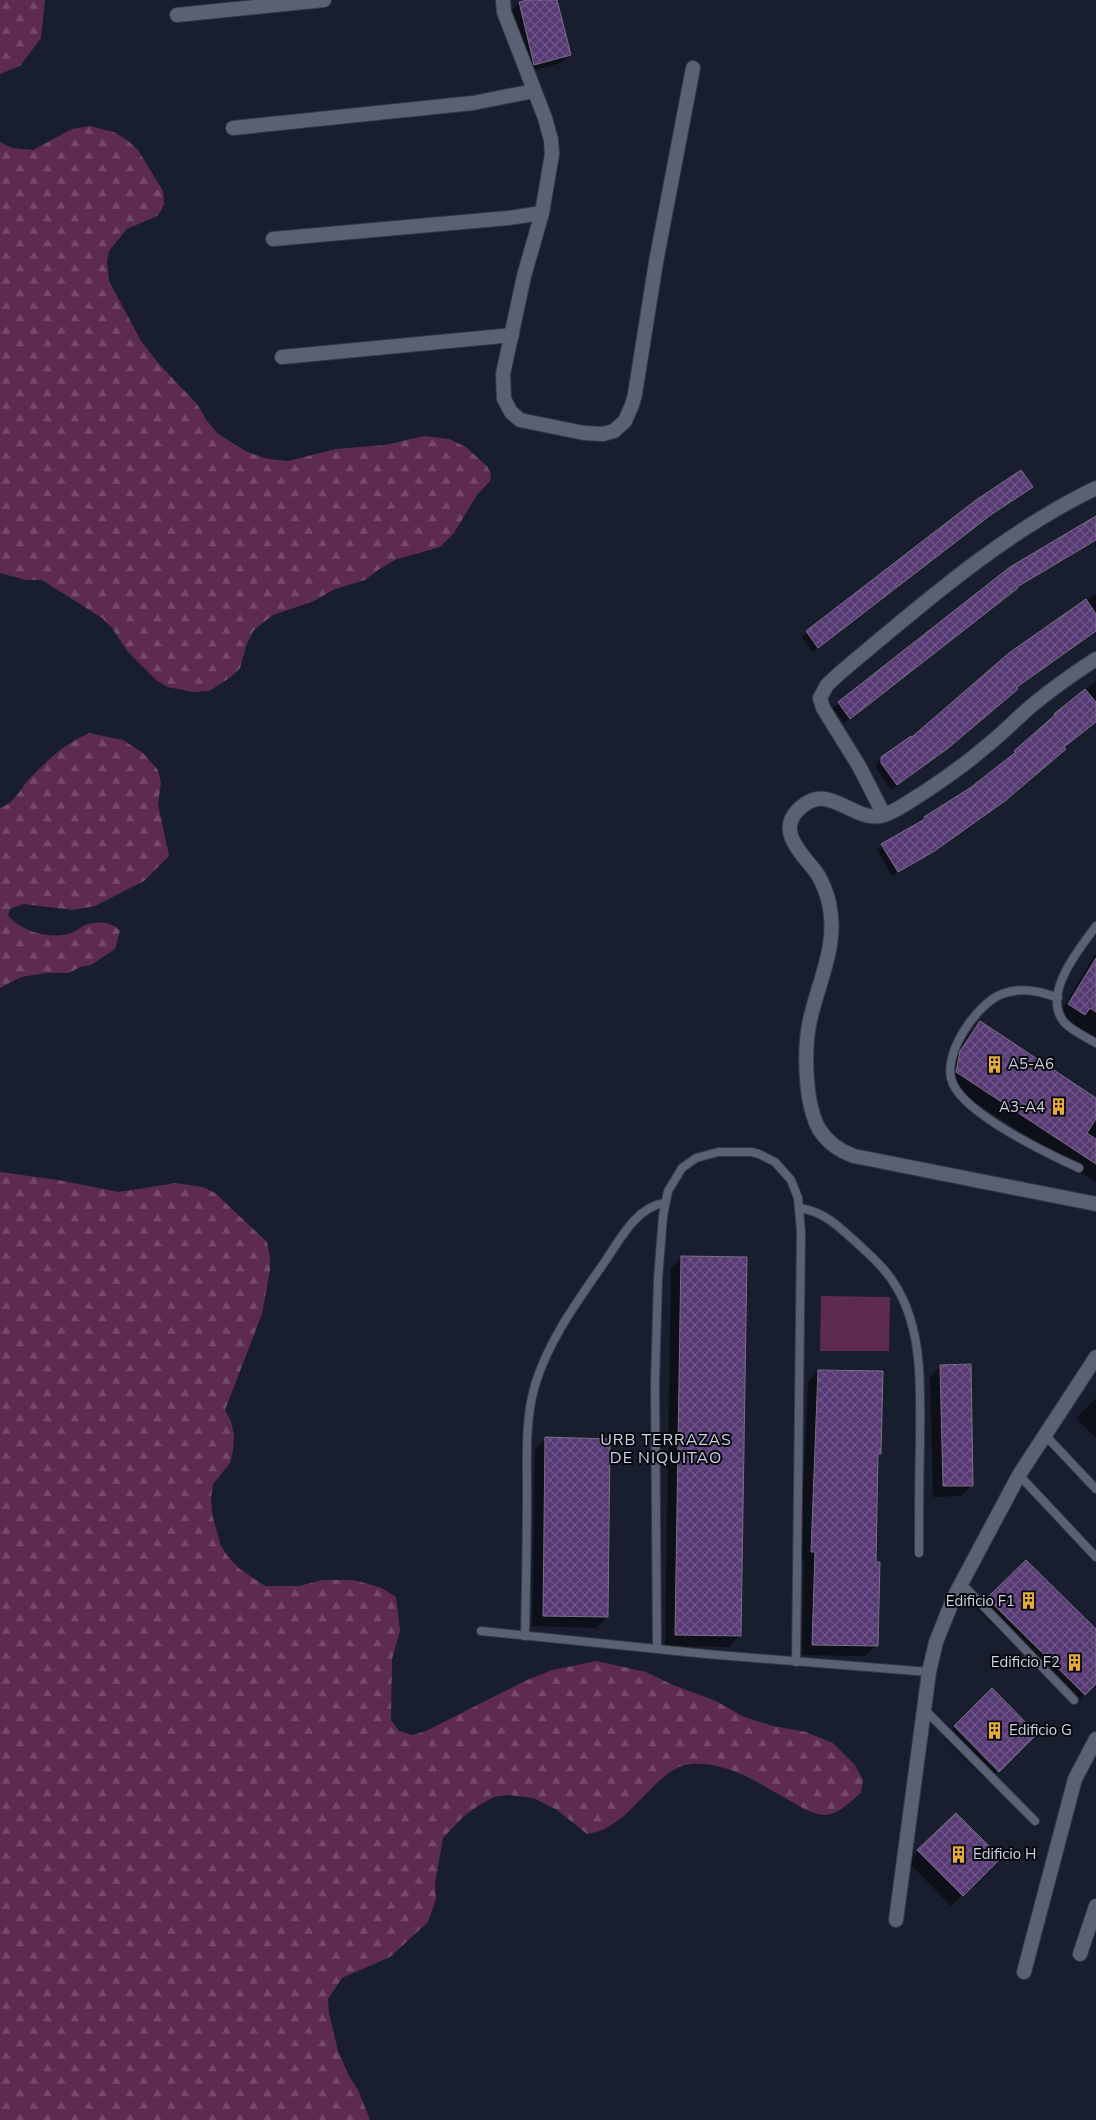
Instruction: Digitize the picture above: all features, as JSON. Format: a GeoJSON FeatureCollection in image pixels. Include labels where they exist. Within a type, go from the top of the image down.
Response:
{"type":"FeatureCollection","features":[{"type":"Feature","properties":{"kind":"street"},"geometry":{"type":"LineString","coordinates":[[177,15],[324,0]]}},
{"type":"Feature","properties":{"kind":"street"},"geometry":{"type":"LineString","coordinates":[[503,0],[504,12],[551,140],[551,167],[542,213],[524,276],[502,388],[504,399],[514,416],[528,422],[598,434],[614,431],[625,420],[632,405],[656,262],[693,68]]}},
{"type":"Feature","properties":{"kind":"street"},"geometry":{"type":"LineString","coordinates":[[233,128],[473,103],[534,91]]}},
{"type":"Feature","properties":{"kind":"street"},"geometry":{"type":"LineString","coordinates":[[273,239],[508,218],[542,213]]}},
{"type":"Feature","properties":{"kind":"street"},"geometry":{"type":"LineString","coordinates":[[282,357],[512,335]]}},
{"type":"Feature","properties":{"kind":"street"},"geometry":{"type":"LineString","coordinates":[[884,815],[859,766],[823,708],[820,698],[822,692],[841,672],[990,552],[1033,522],[1096,488]]}},
{"type":"Feature","properties":{"kind":"street"},"geometry":{"type":"LineString","coordinates":[[1096,658],[1028,708],[984,748],[952,773],[895,810],[884,815],[870,817],[834,800],[818,798],[798,810],[789,827],[796,848],[823,885],[832,921],[830,949],[810,1024],[806,1056],[812,1111],[820,1130],[834,1146],[854,1156],[1096,1204]]}},
{"type":"Feature","properties":{"kind":"street"},"geometry":{"type":"LineString","coordinates":[[896,1920],[929,1672],[936,1642],[954,1597],[1019,1476],[1096,1357]]}},
{"type":"Feature","properties":{"kind":"street"},"geometry":{"type":"LineString","coordinates":[[1024,1972],[1075,1779],[1096,1739]]}},
{"type":"Feature","properties":{"kind":"street"},"geometry":{"type":"LineString","coordinates":[[1080,1954],[1096,1906]]}},
{"type":"Feature","properties":{"kind":"lane"},"geometry":{"type":"LineString","coordinates":[[1096,926],[1063,975],[1058,998],[1060,1017],[1065,1023],[1096,1044]]}},
{"type":"Feature","properties":{"kind":"lane"},"geometry":{"type":"LineString","coordinates":[[1058,998],[1029,990],[1009,992],[995,998],[979,1010],[971,1020],[952,1055],[949,1070],[953,1085],[965,1100],[1021,1139],[1079,1168]]}},
{"type":"Feature","properties":{"kind":"lane"},"geometry":{"type":"LineString","coordinates":[[657,1649],[655,1374],[658,1279],[664,1203],[674,1179],[688,1163],[707,1154],[751,1152],[768,1157],[780,1167],[795,1188],[800,1208],[796,1662]]}},
{"type":"Feature","properties":{"kind":"lane"},"geometry":{"type":"LineString","coordinates":[[525,1636],[527,1436],[535,1386],[541,1368],[560,1330],[620,1239],[646,1210],[664,1203]]}},
{"type":"Feature","properties":{"kind":"lane"},"geometry":{"type":"LineString","coordinates":[[800,1208],[820,1213],[832,1220],[880,1265],[898,1289],[909,1315],[917,1350],[920,1387],[919,1553]]}},
{"type":"Feature","properties":{"kind":"lane"},"geometry":{"type":"LineString","coordinates":[[1045,1435],[1096,1489]]}},
{"type":"Feature","properties":{"kind":"lane"},"geometry":{"type":"LineString","coordinates":[[1019,1476],[1096,1558]]}},
{"type":"Feature","properties":{"kind":"lane"},"geometry":{"type":"LineString","coordinates":[[962,1584],[1074,1700]]}},
{"type":"Feature","properties":{"kind":"lane"},"geometry":{"type":"LineString","coordinates":[[480,1631],[796,1662],[929,1672]]}},
{"type":"Feature","properties":{"kind":"lane"},"geometry":{"type":"LineString","coordinates":[[925,1710],[1035,1822]]}},
{"type":"Feature","properties":{"kind":"green space"},"geometry":{"type":"Polygon","coordinates":[[[0,0],[45,0],[41,38],[20,66],[0,74],[0,0]]]}},
{"type":"Feature","properties":{"kind":"green space"},"geometry":{"type":"Polygon","coordinates":[[[90,126],[114,132],[127,140],[138,150],[163,191],[164,204],[157,216],[127,229],[109,251],[107,262],[109,281],[141,341],[159,364],[197,404],[207,421],[218,434],[247,452],[268,459],[288,461],[336,449],[385,445],[424,436],[449,439],[466,447],[487,466],[491,474],[490,481],[477,495],[454,533],[440,547],[397,559],[365,580],[335,589],[314,601],[273,615],[254,630],[247,643],[240,668],[231,677],[209,691],[194,692],[167,687],[156,680],[128,652],[112,628],[102,618],[42,580],[26,580],[0,573],[0,142],[12,148],[33,150],[72,129],[90,126]]]}},
{"type":"Feature","properties":{"kind":"green space"},"geometry":{"type":"Polygon","coordinates":[[[89,733],[123,740],[143,753],[158,770],[161,783],[158,804],[169,856],[144,881],[95,906],[73,910],[24,904],[10,909],[8,915],[13,921],[27,929],[44,934],[68,934],[92,923],[110,924],[120,931],[115,949],[91,965],[80,967],[69,973],[45,973],[21,977],[0,988],[0,808],[10,803],[30,778],[57,752],[89,733]]]}},
{"type":"Feature","properties":{"kind":"green space"},"geometry":{"type":"Polygon","coordinates":[[[0,1172],[58,1180],[119,1192],[176,1183],[203,1187],[215,1193],[267,1242],[270,1270],[262,1314],[225,1410],[231,1421],[234,1436],[233,1450],[230,1463],[213,1484],[211,1498],[212,1514],[221,1546],[229,1558],[240,1569],[265,1586],[299,1586],[323,1580],[354,1580],[382,1588],[396,1597],[400,1631],[392,1659],[391,1720],[399,1731],[412,1735],[426,1731],[525,1681],[552,1670],[597,1661],[646,1672],[673,1685],[716,1701],[744,1717],[773,1726],[806,1732],[833,1743],[855,1765],[863,1780],[861,1793],[835,1813],[820,1815],[805,1809],[742,1774],[718,1766],[692,1764],[679,1767],[666,1775],[616,1822],[602,1830],[587,1834],[557,1810],[533,1798],[508,1795],[494,1797],[478,1806],[464,1816],[443,1838],[435,1883],[436,1899],[428,1922],[390,1957],[342,1978],[328,1999],[329,2013],[338,2051],[349,2076],[358,2090],[370,2120],[0,2120],[0,1172]]]}},
{"type":"Feature","properties":{"kind":"green space"},"geometry":{"type":"Polygon","coordinates":[[[821,1296],[890,1297],[889,1351],[820,1351],[821,1296]]]}},
{"type":"Feature","properties":{"kind":"building"},"geometry":{"type":"Polygon","coordinates":[[[527,0],[557,0],[571,55],[534,65],[519,2],[527,0]]]}},
{"type":"Feature","properties":{"kind":"building"},"geometry":{"type":"Polygon","coordinates":[[[1021,470],[1033,487],[992,514],[818,648],[806,631],[976,500],[1021,470]]]}},
{"type":"Feature","properties":{"kind":"building"},"geometry":{"type":"Polygon","coordinates":[[[1096,516],[1096,540],[1017,587],[850,719],[838,702],[1010,567],[1096,516]]]}},
{"type":"Feature","properties":{"kind":"building"},"geometry":{"type":"Polygon","coordinates":[[[1086,599],[1096,614],[1096,631],[1017,687],[1018,689],[947,749],[897,785],[881,763],[881,757],[912,737],[1009,653],[1086,599]]]}},
{"type":"Feature","properties":{"kind":"building"},"geometry":{"type":"Polygon","coordinates":[[[1085,689],[1096,702],[1096,722],[1064,747],[1066,749],[1005,801],[933,852],[898,872],[881,844],[925,819],[924,817],[970,788],[1016,752],[1014,751],[1054,714],[1085,689]]]}},
{"type":"Feature","properties":{"kind":"building"},"geometry":{"type":"Polygon","coordinates":[[[1096,958],[1096,1012],[1090,1008],[1085,1015],[1068,1004],[1096,958]]]}},
{"type":"Feature","properties":{"kind":"building"},"geometry":{"type":"Polygon","coordinates":[[[980,1021],[1096,1098],[1096,1119],[1087,1133],[1096,1139],[1096,1164],[956,1072],[960,1051],[980,1021]]]}},
{"type":"Feature","properties":{"kind":"building"},"geometry":{"type":"Polygon","coordinates":[[[681,1256],[747,1257],[741,1636],[675,1635],[681,1256]]]}},
{"type":"Feature","properties":{"kind":"building"},"geometry":{"type":"Polygon","coordinates":[[[971,1364],[973,1486],[943,1486],[940,1365],[971,1364]]]}},
{"type":"Feature","properties":{"kind":"building"},"geometry":{"type":"Polygon","coordinates":[[[818,1370],[883,1371],[881,1454],[878,1454],[876,1562],[880,1562],[878,1646],[812,1645],[815,1552],[811,1552],[818,1370]]]}},
{"type":"Feature","properties":{"kind":"building"},"geometry":{"type":"Polygon","coordinates":[[[545,1437],[610,1439],[608,1617],[543,1616],[545,1437]]]}},
{"type":"Feature","properties":{"kind":"building"},"geometry":{"type":"Polygon","coordinates":[[[1026,1560],[1096,1629],[1096,1684],[1085,1695],[987,1598],[1026,1560]]]}},
{"type":"Feature","properties":{"kind":"building","name":"Edificio G"},"geometry":{"type":"Polygon","coordinates":[[[992,1688],[1037,1734],[999,1772],[954,1726],[992,1688]]]}},
{"type":"Feature","properties":{"kind":"building","name":"Edificio H"},"geometry":{"type":"Polygon","coordinates":[[[956,1813],[1001,1858],[963,1896],[917,1850],[956,1813]]]}},
{"type":"Feature","properties":{"kind":"place","name":"A5-A6"},"geometry":{"type":"Point","coordinates":[994,1064]}},
{"type":"Feature","properties":{"kind":"place","name":"A3-A4"},"geometry":{"type":"Point","coordinates":[1059,1107]}},
{"type":"Feature","properties":{"kind":"place","name":"Edificio F1"},"geometry":{"type":"Point","coordinates":[1029,1601]}},
{"type":"Feature","properties":{"kind":"place","name":"Edificio F2"},"geometry":{"type":"Point","coordinates":[1074,1662]}},
{"type":"Feature","properties":{"kind":"place","name":"Edificio G"},"geometry":{"type":"Point","coordinates":[995,1730]}},
{"type":"Feature","properties":{"kind":"place","name":"Edificio H"},"geometry":{"type":"Point","coordinates":[959,1854]}},
{"type":"Feature","properties":{"kind":"district","name":"URB TERRAZAS DE NIQUITAO"},"geometry":{"type":"Point","coordinates":[666,1448]}}]}
